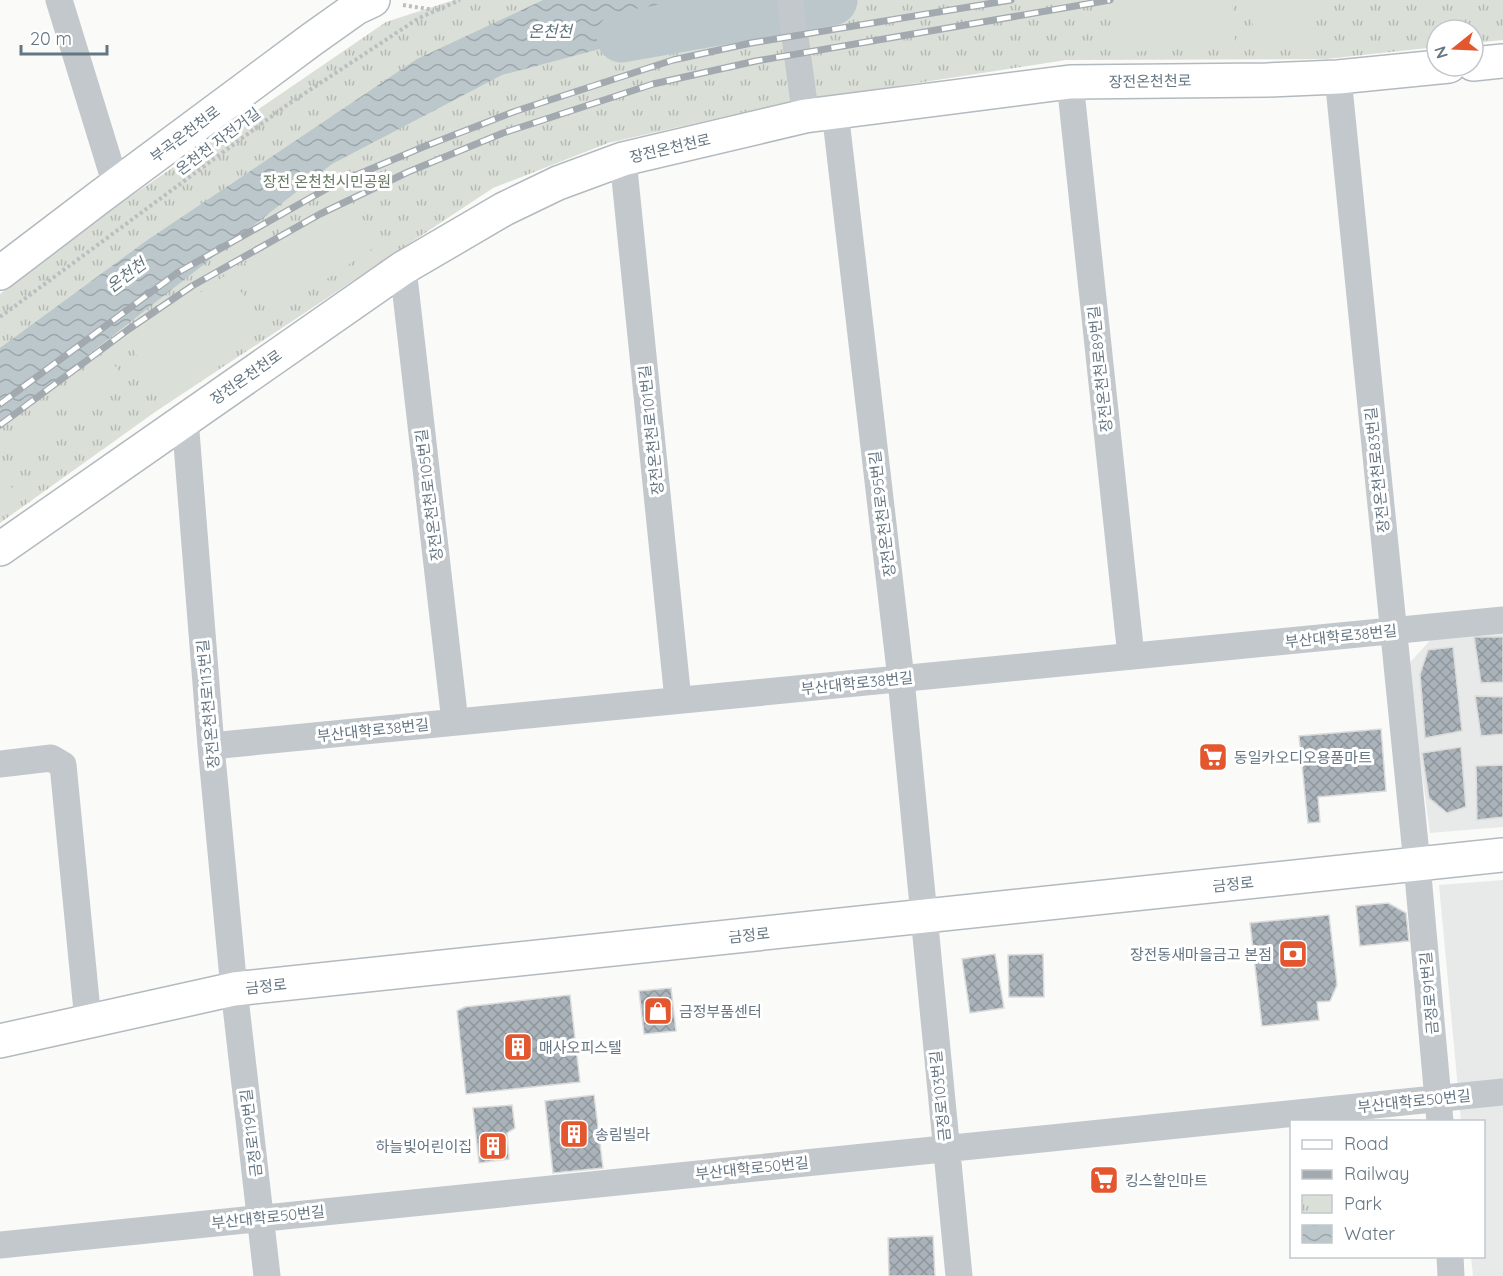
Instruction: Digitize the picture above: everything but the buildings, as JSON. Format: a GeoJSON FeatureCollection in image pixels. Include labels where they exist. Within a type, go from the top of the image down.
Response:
{"type":"FeatureCollection","features":[{"type":"Feature","properties":{"kind":"main road","name":"부곡온천천로"},"geometry":{"type":"LineString","coordinates":[[0,273],[311,40],[356,8],[373,0]]}},
{"type":"Feature","properties":{"kind":"main road"},"geometry":{"type":"LineString","coordinates":[[1485,63],[1503,61]]}},
{"type":"Feature","properties":{"kind":"main road","name":"장전온천천로"},"geometry":{"type":"LineString","coordinates":[[0,549],[403,268],[504,209],[558,183],[623,159],[814,108],[1070,82],[1267,80],[1425,68]]}},
{"type":"Feature","properties":{"kind":"main road","name":"금정로"},"geometry":{"type":"LineString","coordinates":[[0,1041],[234,989],[1503,855]]}},
{"type":"Feature","properties":{"kind":"street"},"geometry":{"type":"LineString","coordinates":[[59,0],[116,185]]}},
{"type":"Feature","properties":{"kind":"street","name":"장전온천천로95번길"},"geometry":{"type":"LineString","coordinates":[[790,0],[814,108],[901,679],[923,916]]}},
{"type":"Feature","properties":{"kind":"street","name":"장전온천천로83번길"},"geometry":{"type":"LineString","coordinates":[[1338,76],[1417,864]]}},
{"type":"Feature","properties":{"kind":"street","name":"장전온천천로89번길"},"geometry":{"type":"LineString","coordinates":[[1070,82],[1131,656]]}},
{"type":"Feature","properties":{"kind":"street","name":"장전온천천로101번길"},"geometry":{"type":"LineString","coordinates":[[623,159],[678,700]]}},
{"type":"Feature","properties":{"kind":"street","name":"장전온천천로105번길"},"geometry":{"type":"LineString","coordinates":[[403,268],[456,722]]}},
{"type":"Feature","properties":{"kind":"street","name":"장전온천천로113번길"},"geometry":{"type":"LineString","coordinates":[[186,419],[211,746],[234,989]]}},
{"type":"Feature","properties":{"kind":"street","name":"부산대학로38번길"},"geometry":{"type":"LineString","coordinates":[[211,746],[1503,620]]}},
{"type":"Feature","properties":{"kind":"street"},"geometry":{"type":"LineString","coordinates":[[0,764],[51,758],[63,765],[88,1021]]}},
{"type":"Feature","properties":{"kind":"street","name":"금정로91번길"},"geometry":{"type":"LineString","coordinates":[[1417,864],[1440,1110]]}},
{"type":"Feature","properties":{"kind":"street","name":"금정로103번길"},"geometry":{"type":"LineString","coordinates":[[923,916],[959,1276]]}},
{"type":"Feature","properties":{"kind":"street","name":"금정로119번길"},"geometry":{"type":"LineString","coordinates":[[234,989],[267,1276]]}},
{"type":"Feature","properties":{"kind":"street","name":"부산대학로50번길"},"geometry":{"type":"LineString","coordinates":[[1313,1120],[1440,1110],[1503,1092]]}},
{"type":"Feature","properties":{"kind":"street","name":"부산대학로50번길"},"geometry":{"type":"LineString","coordinates":[[0,1245],[946,1149],[1290,1122]]}},
{"type":"Feature","properties":{"kind":"street"},"geometry":{"type":"LineString","coordinates":[[1450,1258],[1451,1276]]}},
{"type":"Feature","properties":{"kind":"path","name":"온천천 자전거길"},"geometry":{"type":"LineString","coordinates":[[0,317],[287,105],[419,18],[460,0]]}},
{"type":"Feature","properties":{"kind":"shaded area"},"geometry":{"type":"Polygon","coordinates":[[[1503,631],[1503,827],[1430,833],[1407,666],[1433,637],[1503,631]]]}},
{"type":"Feature","properties":{"kind":"shaded area"},"geometry":{"type":"Polygon","coordinates":[[[1503,880],[1503,1276],[1473,1276],[1471,1258],[1485,1258],[1485,1120],[1461,1120],[1439,885],[1503,880]]]}},
{"type":"Feature","properties":{"kind":"green space","name":"장전 온천천시민공원"},"geometry":{"type":"Polygon","coordinates":[[[454,0],[1503,0],[1503,40],[1485,42],[1485,18],[1425,18],[1425,48],[1326,59],[1066,60],[781,104],[608,143],[493,188],[155,412],[0,523],[0,294],[99,218],[386,22],[454,0]]]}},
{"type":"Feature","properties":{"kind":"green space"},"geometry":{"type":"Polygon","coordinates":[[[1111,0],[1232,0],[1235,42],[1115,54],[1111,0]]]}},
{"type":"Feature","properties":{"kind":"green space"},"geometry":{"type":"Polygon","coordinates":[[[1251,0],[1312,0],[1316,44],[1254,48],[1251,0]]]}},
{"type":"Feature","properties":{"kind":"green space"},"geometry":{"type":"Polygon","coordinates":[[[347,194],[379,244],[276,313],[245,263],[347,194]]]}},
{"type":"Feature","properties":{"kind":"green space"},"geometry":{"type":"Polygon","coordinates":[[[229,273],[264,328],[161,396],[128,341],[229,273]]]}},
{"type":"Feature","properties":{"kind":"green space"},"geometry":{"type":"Polygon","coordinates":[[[109,358],[128,383],[81,418],[65,393],[109,358]]]}},
{"type":"Feature","properties":{"kind":"green space"},"geometry":{"type":"Polygon","coordinates":[[[46,404],[64,431],[19,464],[1,439],[46,404]]]}},
{"type":"Feature","properties":{"kind":"green space"},"geometry":{"type":"Polygon","coordinates":[[[0,472],[18,496],[0,509],[0,472]]]}},
{"type":"Feature","properties":{"kind":"water","name":"온천천"},"geometry":{"type":"Polygon","coordinates":[[[543,0],[784,0],[502,75],[332,164],[0,424],[0,348],[146,241],[417,59],[543,0]]]}},
{"type":"Feature","properties":{"kind":"waterway","name":"온천천"},"geometry":{"type":"LineString","coordinates":[[622,37],[832,0]]}},
{"type":"Feature","properties":{"kind":"railway"},"geometry":{"type":"LineString","coordinates":[[0,404],[177,273],[335,184],[423,147],[516,111],[673,60],[751,43],[1011,0]]}},
{"type":"Feature","properties":{"kind":"railway"},"geometry":{"type":"LineString","coordinates":[[0,425],[129,329],[192,286],[320,214],[408,172],[503,133],[653,84],[756,61],[1110,0]]}},
{"type":"Feature","properties":{"kind":"place","name":"동일카오디오용품마트"},"geometry":{"type":"Point","coordinates":[1213,757]}},
{"type":"Feature","properties":{"kind":"place","name":"장전동새마을금고 본점"},"geometry":{"type":"Point","coordinates":[1293,954]}},
{"type":"Feature","properties":{"kind":"place","name":"금정부품센터"},"geometry":{"type":"Point","coordinates":[658,1011]}},
{"type":"Feature","properties":{"kind":"place","name":"매사오피스텔"},"geometry":{"type":"Point","coordinates":[518,1047]}},
{"type":"Feature","properties":{"kind":"place","name":"송림빌라"},"geometry":{"type":"Point","coordinates":[574,1134]}},
{"type":"Feature","properties":{"kind":"place","name":"하늘빛어린이집"},"geometry":{"type":"Point","coordinates":[493,1146]}},
{"type":"Feature","properties":{"kind":"place","name":"킹스할인마트"},"geometry":{"type":"Point","coordinates":[1104,1180]}}]}
